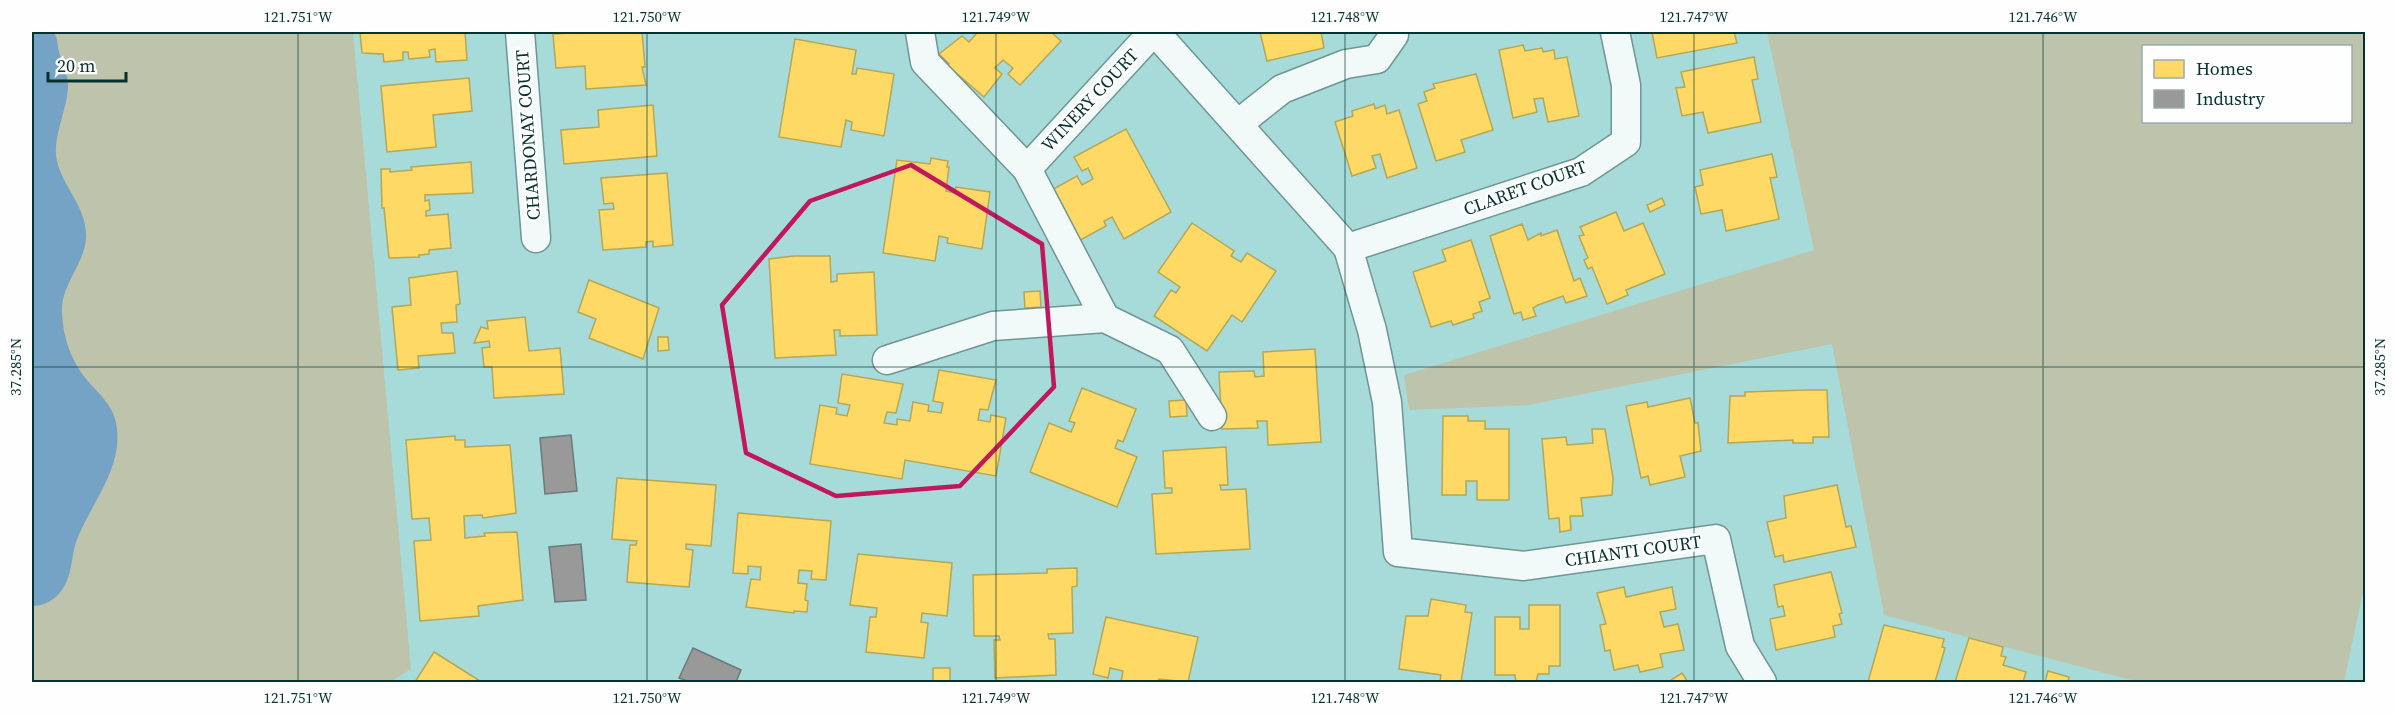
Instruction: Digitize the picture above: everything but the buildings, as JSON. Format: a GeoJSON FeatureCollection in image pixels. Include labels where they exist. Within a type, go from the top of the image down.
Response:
{"type":"FeatureCollection","features":[{"type":"Feature","properties":{"kind":"street","name":"CHARDONAY COURT"},"geometry":{"type":"LineString","coordinates":[[520,32],[536,238]]}},
{"type":"Feature","properties":{"kind":"street","name":"WINERY COURT"},"geometry":{"type":"LineString","coordinates":[[920,32],[925,62],[1027,169],[1105,318]]}},
{"type":"Feature","properties":{"kind":"street","name":"WINERY COURT"},"geometry":{"type":"LineString","coordinates":[[1027,169],[1154,32]]}},
{"type":"Feature","properties":{"kind":"street"},"geometry":{"type":"LineString","coordinates":[[1154,32],[1348,248]]}},
{"type":"Feature","properties":{"kind":"street"},"geometry":{"type":"LineString","coordinates":[[1238,124],[1282,89],[1346,64],[1377,59],[1394,32]]}},
{"type":"Feature","properties":{"kind":"street","name":"CLARET COURT"},"geometry":{"type":"LineString","coordinates":[[1348,248],[1581,172],[1626,142],[1626,85],[1615,32]]}},
{"type":"Feature","properties":{"kind":"street","name":"CHIANTI COURT"},"geometry":{"type":"LineString","coordinates":[[1348,248],[1372,330],[1387,402],[1398,552],[1524,566],[1716,539],[1740,646],[1762,682]]}},
{"type":"Feature","properties":{"kind":"street"},"geometry":{"type":"LineString","coordinates":[[887,360],[993,326],[1105,318],[1170,350],[1212,416]]}},
{"type":"Feature","properties":{"kind":"highlighted area"},"geometry":{"type":"Polygon","coordinates":[[[911,165],[1042,244],[1054,387],[960,486],[836,496],[746,453],[722,305],[810,201],[911,165]]]}},
{"type":"Feature","properties":{"kind":"green space"},"geometry":{"type":"Polygon","coordinates":[[[32,32],[353,32],[411,669],[390,682],[32,682],[32,32]]]}},
{"type":"Feature","properties":{"kind":"green space"},"geometry":{"type":"Polygon","coordinates":[[[1767,32],[2365,32],[2366,577],[2344,682],[2139,682],[1884,615],[1832,344],[1529,405],[1409,410],[1404,375],[1814,250],[1767,32]]]}},
{"type":"Feature","properties":{"kind":"water"},"geometry":{"type":"Polygon","coordinates":[[[37,32],[55,34],[66,72],[67,96],[57,139],[56,155],[62,176],[83,216],[85,227],[84,248],[63,302],[64,330],[68,347],[76,364],[112,410],[117,439],[116,455],[111,470],[76,542],[70,573],[65,585],[53,599],[45,604],[32,606],[32,35],[37,32]]]}}]}
